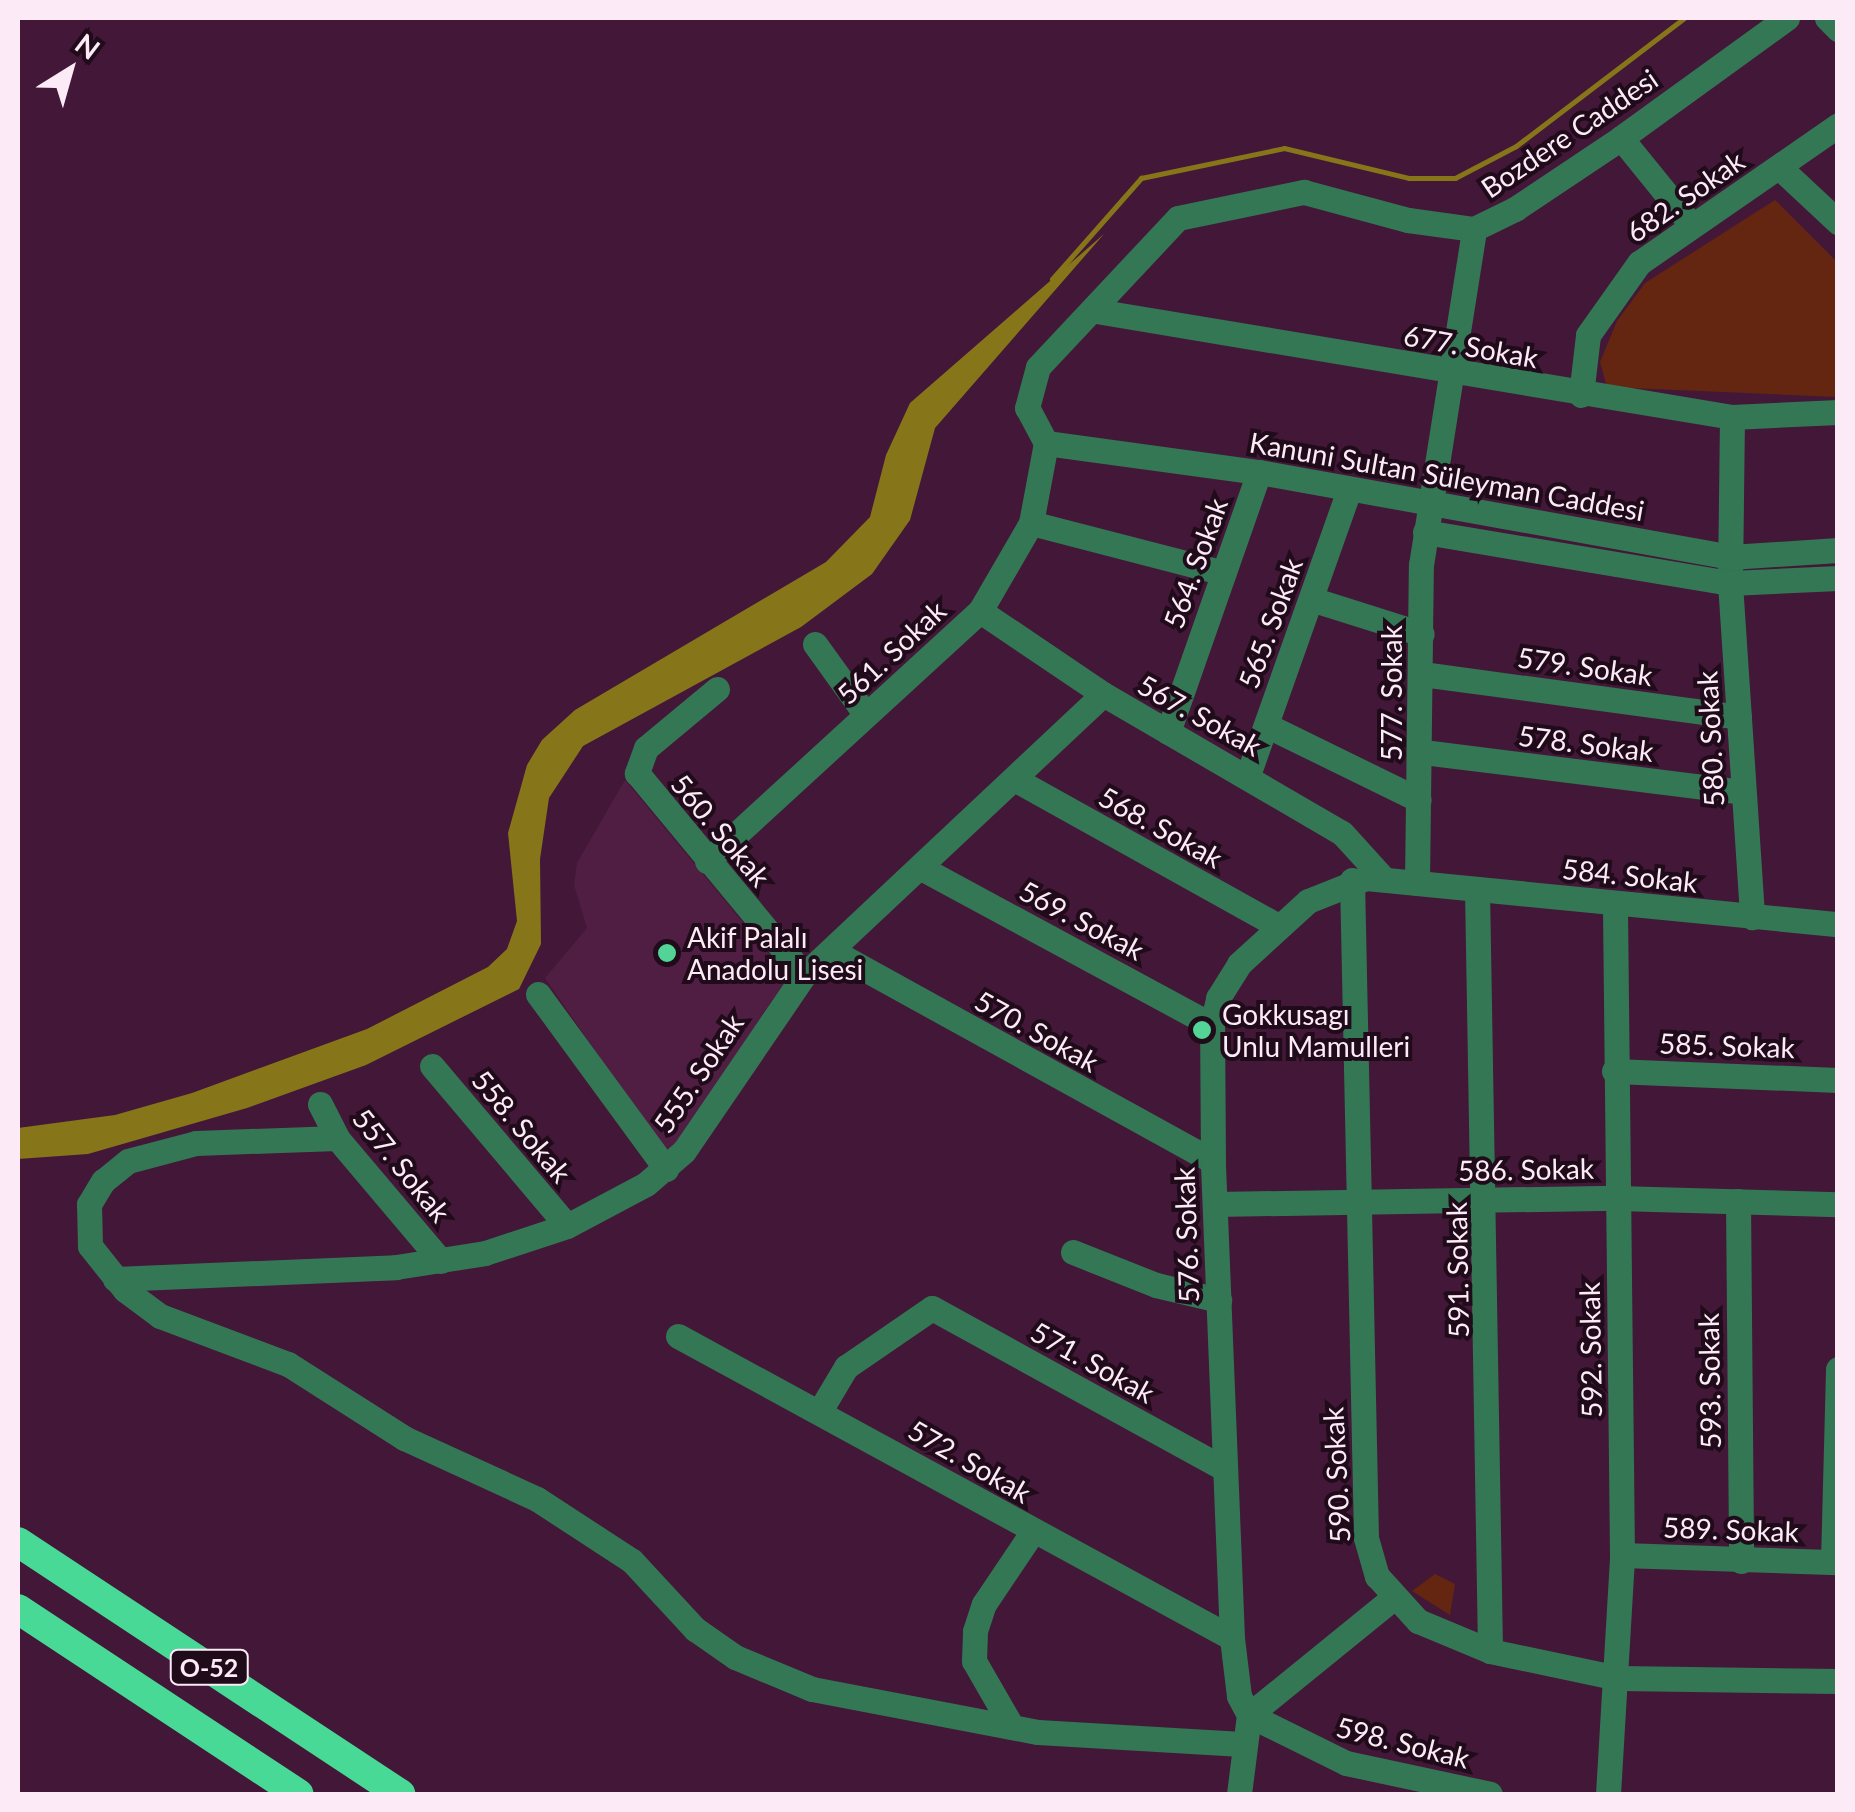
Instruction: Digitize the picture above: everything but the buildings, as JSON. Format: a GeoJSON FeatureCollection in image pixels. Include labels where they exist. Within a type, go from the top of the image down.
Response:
{"type":"FeatureCollection","features":[{"type":"Feature","properties":{"kind":"highway","name":"O-52"},"geometry":{"type":"LineString","coordinates":[[18,1542],[400,1794]]}},
{"type":"Feature","properties":{"kind":"highway","name":"O-52"},"geometry":{"type":"LineString","coordinates":[[18,1609],[300,1794]]}},
{"type":"Feature","properties":{"kind":"street","name":"Bozdere Caddesi"},"geometry":{"type":"LineString","coordinates":[[1046,442],[1027,408],[1030,384],[1038,367],[1096,312],[1166,227],[1261,196],[1304,192],[1408,220],[1474,228],[1515,209],[1621,138],[1787,18]]}},
{"type":"Feature","properties":{"kind":"street"},"geometry":{"type":"LineString","coordinates":[[1827,18],[1838,29]]}},
{"type":"Feature","properties":{"kind":"street","name":"682. Sokak"},"geometry":{"type":"LineString","coordinates":[[1582,395],[1582,363],[1598,315],[1639,263],[1689,222],[1838,126]]}},
{"type":"Feature","properties":{"kind":"street"},"geometry":{"type":"LineString","coordinates":[[1621,138],[1689,222]]}},
{"type":"Feature","properties":{"kind":"street"},"geometry":{"type":"LineString","coordinates":[[1779,167],[1838,222]]}},
{"type":"Feature","properties":{"kind":"street","name":"577. Sokak"},"geometry":{"type":"LineString","coordinates":[[1417,883],[1425,532],[1474,228]]}},
{"type":"Feature","properties":{"kind":"street","name":"677. Sokak"},"geometry":{"type":"LineString","coordinates":[[1096,312],[1452,374],[1732,417],[1838,412]]}},
{"type":"Feature","properties":{"kind":"street","name":"580. Sokak"},"geometry":{"type":"LineString","coordinates":[[1732,417],[1730,570],[1752,917]]}},
{"type":"Feature","properties":{"kind":"street","name":"Kanuni Sultan Süleyman Caddesi"},"geometry":{"type":"LineString","coordinates":[[1046,442],[1260,472],[1730,570],[1838,550]]}},
{"type":"Feature","properties":{"kind":"street","name":"561. Sokak"},"geometry":{"type":"LineString","coordinates":[[707,861],[980,611],[1031,523],[1046,442]]}},
{"type":"Feature","properties":{"kind":"street","name":"564. Sokak"},"geometry":{"type":"LineString","coordinates":[[1168,732],[1260,472]]}},
{"type":"Feature","properties":{"kind":"street","name":"565. Sokak"},"geometry":{"type":"LineString","coordinates":[[1248,776],[1349,490]]}},
{"type":"Feature","properties":{"kind":"street"},"geometry":{"type":"LineString","coordinates":[[1031,523],[1224,574]]}},
{"type":"Feature","properties":{"kind":"street"},"geometry":{"type":"LineString","coordinates":[[1425,532],[1730,570],[1838,578]]}},
{"type":"Feature","properties":{"kind":"street"},"geometry":{"type":"LineString","coordinates":[[1311,599],[1422,634]]}},
{"type":"Feature","properties":{"kind":"street","name":"567. Sokak"},"geometry":{"type":"LineString","coordinates":[[980,611],[1103,694],[1342,833],[1382,878]]}},
{"type":"Feature","properties":{"kind":"street"},"geometry":{"type":"LineString","coordinates":[[814,644],[866,715]]}},
{"type":"Feature","properties":{"kind":"street","name":"579. Sokak"},"geometry":{"type":"LineString","coordinates":[[1422,674],[1739,717]]}},
{"type":"Feature","properties":{"kind":"street","name":"560. Sokak"},"geometry":{"type":"LineString","coordinates":[[717,689],[646,748],[636,766],[640,780],[804,975]]}},
{"type":"Feature","properties":{"kind":"street","name":"555. Sokak"},"geometry":{"type":"LineString","coordinates":[[115,1280],[441,1261],[567,1226],[666,1169],[804,975],[923,869],[1103,694]]}},
{"type":"Feature","properties":{"kind":"street"},"geometry":{"type":"LineString","coordinates":[[1266,725],[1419,800]]}},
{"type":"Feature","properties":{"kind":"street","name":"578. Sokak"},"geometry":{"type":"LineString","coordinates":[[1422,752],[1743,792]]}},
{"type":"Feature","properties":{"kind":"street","name":"568. Sokak"},"geometry":{"type":"LineString","coordinates":[[1016,780],[1278,926]]}},
{"type":"Feature","properties":{"kind":"street","name":"569. Sokak"},"geometry":{"type":"LineString","coordinates":[[923,869],[1212,1025]]}},
{"type":"Feature","properties":{"kind":"street","name":"576. Sokak"},"geometry":{"type":"LineString","coordinates":[[1249,1715],[1239,1696],[1232,1638],[1214,1204],[1212,1025],[1226,983],[1278,926],[1308,901],[1352,880],[1382,878],[1417,883]]}},
{"type":"Feature","properties":{"kind":"street","name":"590. Sokak"},"geometry":{"type":"LineString","coordinates":[[1352,880],[1366,1538],[1378,1576],[1393,1598],[1436,1630],[1490,1651],[1618,1678],[1838,1681]]}},
{"type":"Feature","properties":{"kind":"street","name":"584. Sokak"},"geometry":{"type":"LineString","coordinates":[[1417,883],[1838,924]]}},
{"type":"Feature","properties":{"kind":"street","name":"591. Sokak"},"geometry":{"type":"LineString","coordinates":[[1477,889],[1486,1199],[1490,1651]]}},
{"type":"Feature","properties":{"kind":"street","name":"592. Sokak"},"geometry":{"type":"LineString","coordinates":[[1608,1794],[1618,1678],[1622,1555],[1615,904]]}},
{"type":"Feature","properties":{"kind":"street","name":"570. Sokak"},"geometry":{"type":"LineString","coordinates":[[834,952],[1213,1161]]}},
{"type":"Feature","properties":{"kind":"street"},"geometry":{"type":"LineString","coordinates":[[538,994],[666,1169]]}},
{"type":"Feature","properties":{"kind":"street","name":"558. Sokak"},"geometry":{"type":"LineString","coordinates":[[432,1066],[567,1226]]}},
{"type":"Feature","properties":{"kind":"street","name":"585. Sokak"},"geometry":{"type":"LineString","coordinates":[[1614,1071],[1838,1080]]}},
{"type":"Feature","properties":{"kind":"street","name":"557. Sokak"},"geometry":{"type":"LineString","coordinates":[[320,1104],[337,1138],[441,1261]]}},
{"type":"Feature","properties":{"kind":"street"},"geometry":{"type":"LineString","coordinates":[[337,1138],[152,1152],[110,1176],[89,1204],[87,1228],[98,1263],[160,1316],[288,1364],[404,1438],[537,1498],[632,1561],[695,1629],[736,1657],[812,1689],[1012,1728],[1242,1744]]}},
{"type":"Feature","properties":{"kind":"street","name":"586. Sokak"},"geometry":{"type":"LineString","coordinates":[[1214,1204],[1617,1198],[1838,1204]]}},
{"type":"Feature","properties":{"kind":"street","name":"593. Sokak"},"geometry":{"type":"LineString","coordinates":[[1738,1201],[1741,1561]]}},
{"type":"Feature","properties":{"kind":"street"},"geometry":{"type":"LineString","coordinates":[[1073,1252],[1156,1285],[1219,1300]]}},
{"type":"Feature","properties":{"kind":"street","name":"571. Sokak"},"geometry":{"type":"LineString","coordinates":[[821,1410],[846,1367],[932,1308],[1225,1469]]}},
{"type":"Feature","properties":{"kind":"street","name":"572. Sokak"},"geometry":{"type":"LineString","coordinates":[[678,1336],[821,1410],[1232,1638]]}},
{"type":"Feature","properties":{"kind":"street"},"geometry":{"type":"LineString","coordinates":[[1835,1562],[1838,1370]]}},
{"type":"Feature","properties":{"kind":"street"},"geometry":{"type":"LineString","coordinates":[[1012,1728],[974,1661],[974,1631],[984,1604],[1033,1531]]}},
{"type":"Feature","properties":{"kind":"street","name":"589. Sokak"},"geometry":{"type":"LineString","coordinates":[[1622,1555],[1835,1562]]}},
{"type":"Feature","properties":{"kind":"street"},"geometry":{"type":"LineString","coordinates":[[1239,1794],[1242,1744],[1249,1715],[1393,1598]]}},
{"type":"Feature","properties":{"kind":"street","name":"598. Sokak"},"geometry":{"type":"LineString","coordinates":[[1249,1715],[1346,1763],[1490,1794]]}},
{"type":"Feature","properties":{"kind":"shaded area"},"geometry":{"type":"Polygon","coordinates":[[[1775,200],[1837,262],[1837,397],[1607,387],[1600,362],[1617,321],[1645,283],[1775,200]]]}},
{"type":"Feature","properties":{"kind":"shaded area"},"geometry":{"type":"Polygon","coordinates":[[[1104,234],[935,428],[910,520],[872,574],[801,627],[583,746],[549,798],[540,859],[541,944],[519,989],[366,1065],[247,1108],[88,1154],[18,1159],[18,1128],[115,1115],[192,1093],[367,1029],[488,967],[507,949],[517,921],[508,833],[527,765],[542,740],[575,710],[826,562],[870,517],[886,455],[910,403],[1104,234]]]}},
{"type":"Feature","properties":{"kind":"shaded area","name":"Akif Palalı Anadolu Lisesi"},"geometry":{"type":"Polygon","coordinates":[[[625,780],[788,977],[667,1155],[545,978],[587,928],[574,885],[577,863],[625,780]]]}},
{"type":"Feature","properties":{"kind":"shaded area"},"geometry":{"type":"Polygon","coordinates":[[[1435,1574],[1455,1584],[1450,1615],[1412,1591],[1435,1574]]]}},
{"type":"Feature","properties":{"kind":"waterway"},"geometry":{"type":"LineString","coordinates":[[1052,279],[1141,178],[1284,148],[1409,178],[1455,178],[1516,146],[1684,18]]}},
{"type":"Feature","properties":{"kind":"place","name":"Akif Palalı Anadolu Lisesi"},"geometry":{"type":"Point","coordinates":[667,953]}},
{"type":"Feature","properties":{"kind":"place","name":"Gokkusagı Unlu Mamulleri"},"geometry":{"type":"Point","coordinates":[1202,1030]}}]}
